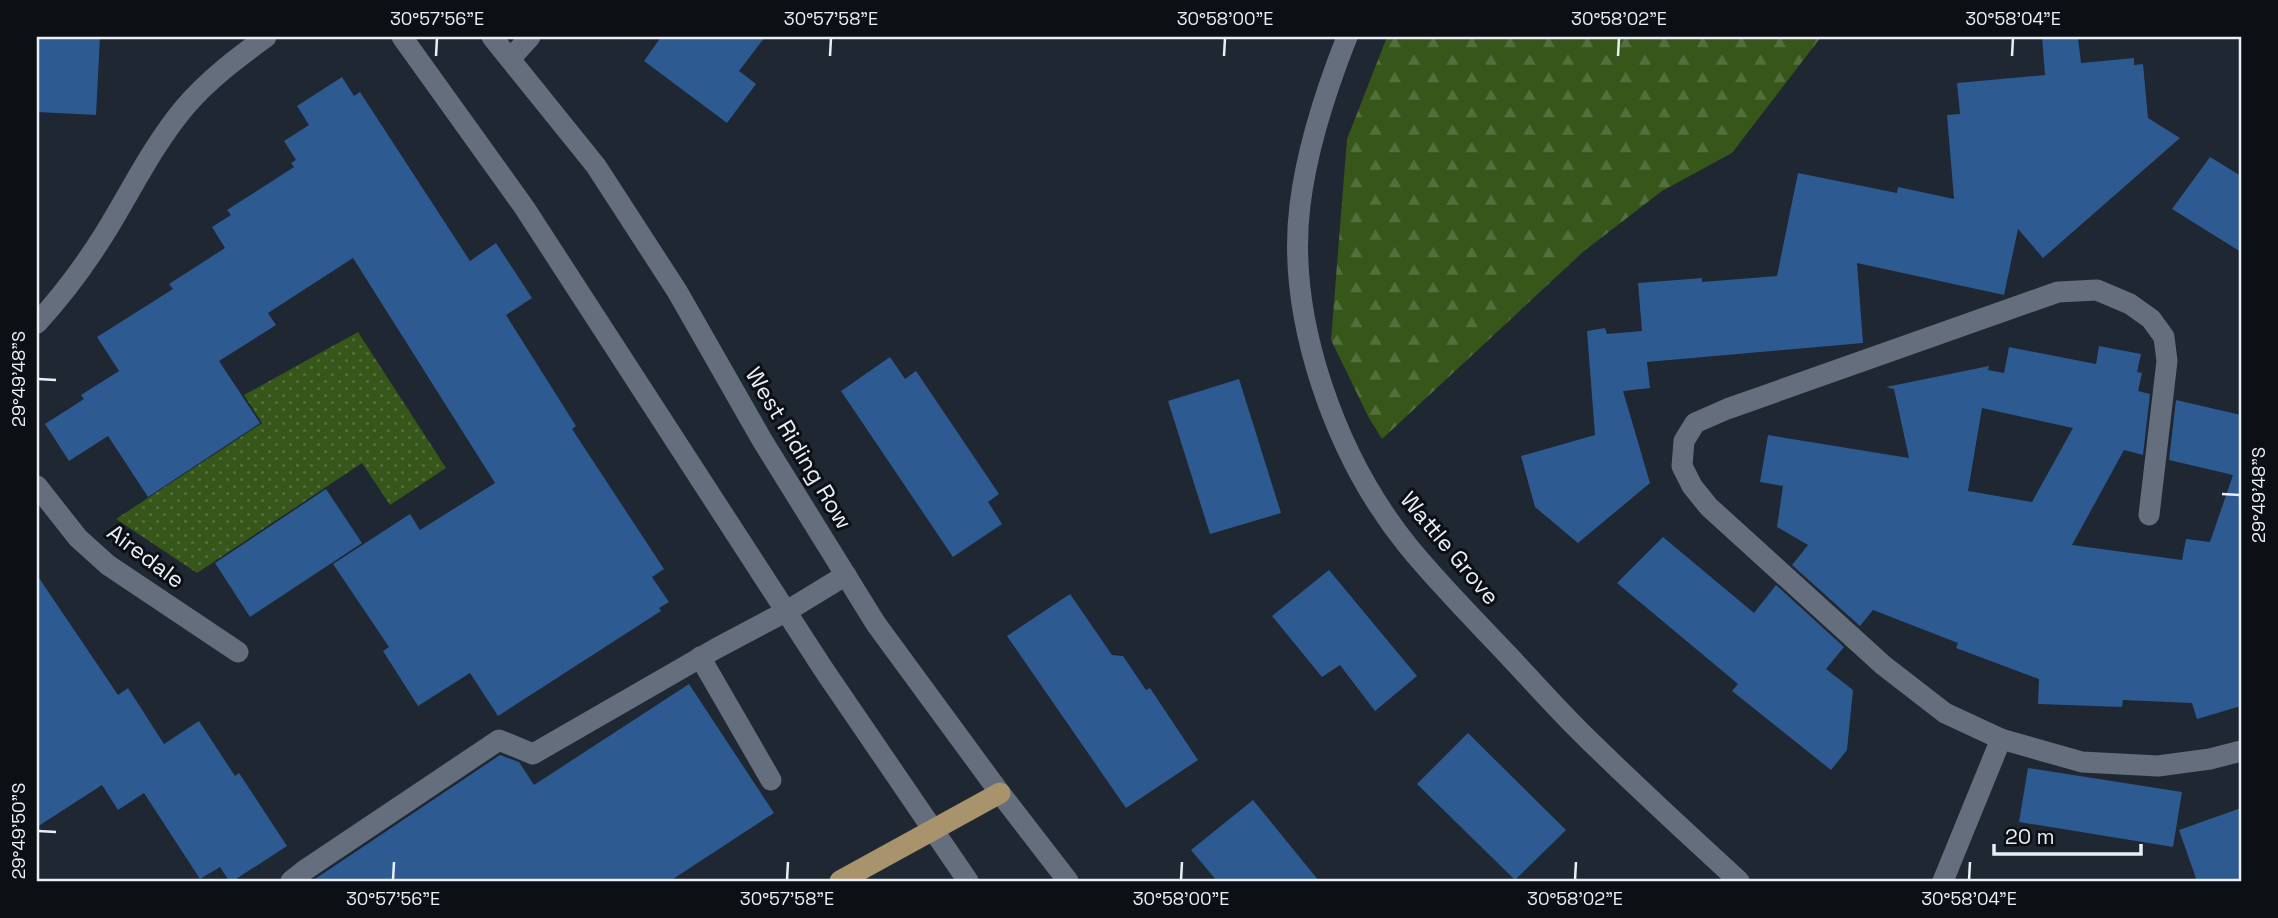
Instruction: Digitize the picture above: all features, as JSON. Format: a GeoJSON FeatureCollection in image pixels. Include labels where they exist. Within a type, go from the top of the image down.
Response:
{"type":"FeatureCollection","features":[{"type":"Feature","properties":{"kind":"main road"},"geometry":{"type":"LineString","coordinates":[[840,881],[1000,793]]}},
{"type":"Feature","properties":{"kind":"street"},"geometry":{"type":"LineString","coordinates":[[37,323],[72,281],[104,235],[151,155],[186,106],[230,63],[266,37]]}},
{"type":"Feature","properties":{"kind":"street"},"geometry":{"type":"LineString","coordinates":[[402,37],[524,207],[787,611],[968,881]]}},
{"type":"Feature","properties":{"kind":"street","name":"West Riding Row"},"geometry":{"type":"LineString","coordinates":[[492,37],[596,166],[670,280],[762,440],[876,624],[1068,881]]}},
{"type":"Feature","properties":{"kind":"street"},"geometry":{"type":"LineString","coordinates":[[511,58],[530,37]]}},
{"type":"Feature","properties":{"kind":"street","name":"Wattle Grove"},"geometry":{"type":"LineString","coordinates":[[1347,37],[1314,136],[1300,205],[1298,257],[1305,326],[1321,385],[1343,438],[1373,494],[1406,544],[1450,594],[1594,746],[1739,881]]}},
{"type":"Feature","properties":{"kind":"street"},"geometry":{"type":"LineString","coordinates":[[2149,514],[2167,361],[2164,337],[2151,318],[2130,304],[2097,290],[2058,292],[1727,410],[1695,423],[1684,441],[1682,466],[1692,486],[1709,507],[1883,665],[1945,713],[2001,739],[2082,762],[2158,766],[2210,759],[2241,751]]}},
{"type":"Feature","properties":{"kind":"street","name":"Airedale"},"geometry":{"type":"LineString","coordinates":[[37,486],[78,538],[108,565],[238,652]]}},
{"type":"Feature","properties":{"kind":"street"},"geometry":{"type":"LineString","coordinates":[[291,881],[499,740],[533,754],[846,575]]}},
{"type":"Feature","properties":{"kind":"street"},"geometry":{"type":"LineString","coordinates":[[700,657],[771,780]]}},
{"type":"Feature","properties":{"kind":"street"},"geometry":{"type":"LineString","coordinates":[[1943,881],[2001,739]]}},
{"type":"Feature","properties":{"kind":"green space"},"geometry":{"type":"Polygon","coordinates":[[[1387,37],[1821,37],[1732,153],[1662,191],[1584,251],[1382,439],[1331,340],[1347,139],[1387,37]]]}},
{"type":"Feature","properties":{"kind":"green space"},"geometry":{"type":"Polygon","coordinates":[[[358,332],[446,468],[390,505],[362,463],[197,573],[116,519],[262,423],[244,395],[358,332]]]}},
{"type":"Feature","properties":{"kind":"building"},"geometry":{"type":"Polygon","coordinates":[[[37,37],[100,37],[96,115],[37,112],[37,37]]]}},
{"type":"Feature","properties":{"kind":"building"},"geometry":{"type":"Polygon","coordinates":[[[661,37],[765,37],[739,71],[756,84],[727,123],[644,61],[661,37]]]}},
{"type":"Feature","properties":{"kind":"building"},"geometry":{"type":"Polygon","coordinates":[[[2042,37],[2078,37],[2081,63],[2134,58],[2134,65],[2143,64],[2148,118],[2180,138],[2043,258],[2018,229],[2004,295],[1857,263],[1863,343],[1647,362],[1650,388],[1623,391],[1650,483],[1578,543],[1535,507],[1521,456],[1595,435],[1587,331],[1605,328],[1607,334],[1642,331],[1638,283],[1702,278],[1702,282],[1777,276],[1798,173],[1897,193],[1898,187],[1954,199],[1947,115],[1960,114],[1957,83],[2045,75],[2042,37]]]}},
{"type":"Feature","properties":{"kind":"building"},"geometry":{"type":"Polygon","coordinates":[[[342,77],[354,96],[360,92],[470,261],[496,243],[532,298],[506,315],[576,426],[572,429],[664,569],[652,577],[669,602],[659,608],[661,611],[498,716],[470,673],[418,706],[383,651],[389,647],[333,564],[410,514],[420,530],[495,483],[353,258],[268,313],[276,325],[219,361],[260,423],[148,497],[108,436],[69,461],[45,424],[84,399],[81,395],[119,371],[97,337],[173,289],[169,284],[225,248],[212,227],[231,215],[227,210],[294,167],[291,163],[296,160],[284,141],[309,125],[297,106],[342,77]]]}},
{"type":"Feature","properties":{"kind":"building"},"geometry":{"type":"Polygon","coordinates":[[[2210,157],[2241,176],[2241,252],[2172,209],[2210,157]]]}},
{"type":"Feature","properties":{"kind":"building"},"geometry":{"type":"Polygon","coordinates":[[[2099,346],[2141,354],[2137,372],[2142,373],[2138,391],[2150,394],[2143,455],[2124,450],[2072,545],[2182,560],[2186,539],[2210,542],[2233,475],[2169,460],[2176,400],[2241,415],[2241,706],[2197,719],[2192,703],[2123,700],[2122,707],[2038,704],[2039,679],[1956,648],[1958,643],[1873,610],[1860,626],[1792,565],[1808,545],[1777,527],[1783,486],[1760,482],[1768,435],[1909,458],[1894,389],[1886,387],[1989,366],[1988,370],[2004,373],[2009,347],[2096,364],[2099,346]],[[1982,408],[1968,491],[2032,502],[2073,428],[1982,408]]]}},
{"type":"Feature","properties":{"kind":"building"},"geometry":{"type":"Polygon","coordinates":[[[890,357],[905,379],[916,371],[999,494],[988,502],[1002,524],[953,557],[841,391],[890,357]]]}},
{"type":"Feature","properties":{"kind":"building"},"geometry":{"type":"Polygon","coordinates":[[[1239,379],[1281,513],[1210,534],[1168,401],[1239,379]]]}},
{"type":"Feature","properties":{"kind":"building"},"geometry":{"type":"Polygon","coordinates":[[[326,489],[362,543],[250,617],[215,563],[326,489]]]}},
{"type":"Feature","properties":{"kind":"building"},"geometry":{"type":"Polygon","coordinates":[[[1663,537],[1754,613],[1776,585],[1844,647],[1826,669],[1853,690],[1847,750],[1831,770],[1732,691],[1738,684],[1617,583],[1663,537]]]}},
{"type":"Feature","properties":{"kind":"building"},"geometry":{"type":"Polygon","coordinates":[[[1329,570],[1417,676],[1375,711],[1340,665],[1322,677],[1272,616],[1329,570]]]}},
{"type":"Feature","properties":{"kind":"building"},"geometry":{"type":"Polygon","coordinates":[[[37,575],[118,695],[128,688],[164,744],[199,721],[235,776],[239,773],[287,846],[233,881],[229,881],[220,867],[200,879],[144,793],[118,810],[102,785],[37,827],[37,575]]]}},
{"type":"Feature","properties":{"kind":"building"},"geometry":{"type":"Polygon","coordinates":[[[1070,594],[1112,655],[1123,656],[1146,690],[1150,688],[1198,760],[1126,808],[1007,636],[1070,594]]]}},
{"type":"Feature","properties":{"kind":"building"},"geometry":{"type":"Polygon","coordinates":[[[689,684],[774,813],[670,881],[312,881],[500,755],[519,762],[534,785],[689,684]]]}},
{"type":"Feature","properties":{"kind":"building"},"geometry":{"type":"Polygon","coordinates":[[[1468,733],[1566,830],[1515,880],[1417,784],[1468,733]]]}},
{"type":"Feature","properties":{"kind":"building"},"geometry":{"type":"Polygon","coordinates":[[[2028,768],[2182,792],[2173,847],[2019,822],[2028,768]]]}},
{"type":"Feature","properties":{"kind":"building"},"geometry":{"type":"Polygon","coordinates":[[[1253,800],[1319,881],[1217,881],[1191,850],[1253,800]]]}},
{"type":"Feature","properties":{"kind":"building"},"geometry":{"type":"Polygon","coordinates":[[[2241,808],[2241,881],[2197,881],[2179,830],[2241,808]]]}}]}
